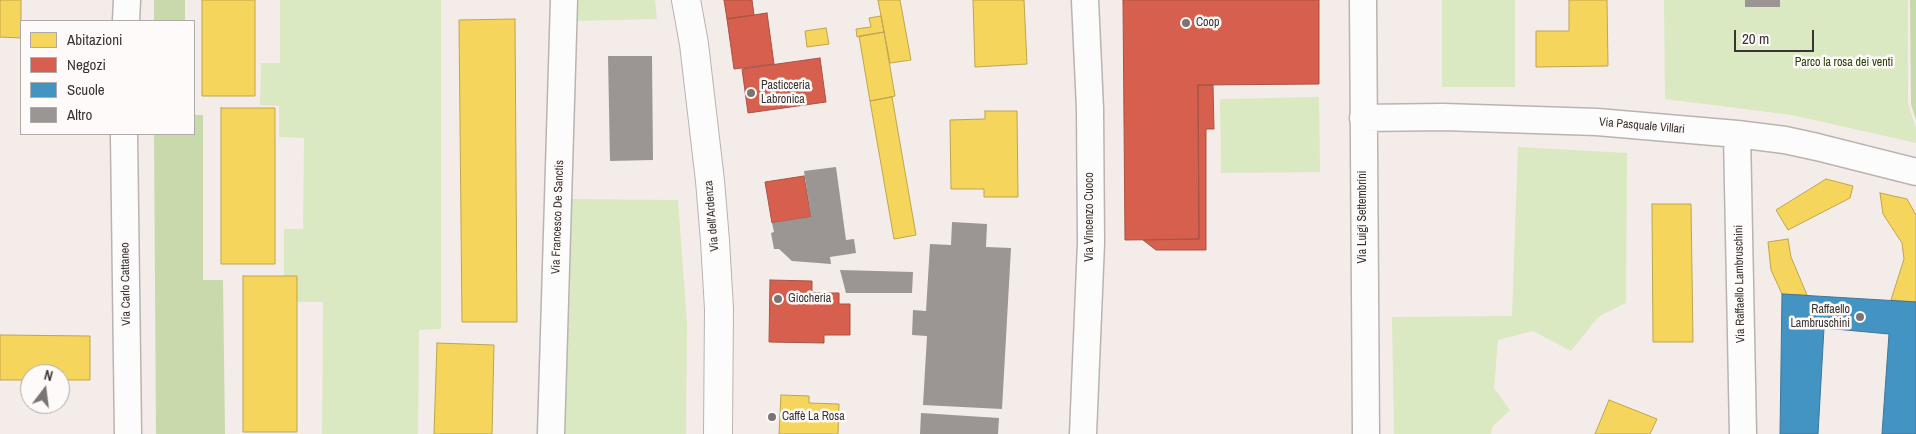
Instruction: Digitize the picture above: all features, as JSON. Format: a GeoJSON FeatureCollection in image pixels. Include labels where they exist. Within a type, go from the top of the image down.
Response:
{"type":"FeatureCollection","features":[{"type":"Feature","properties":{"kind":"main road","name":"Via dell'Ardenza"},"geometry":{"type":"LineString","coordinates":[[686,0],[694,44],[714,233],[719,309],[718,434]]}},
{"type":"Feature","properties":{"kind":"street"},"geometry":{"type":"LineString","coordinates":[[126,20],[127,0]]}},
{"type":"Feature","properties":{"kind":"street","name":"Via Francesco De Sanctis"},"geometry":{"type":"LineString","coordinates":[[551,434],[564,0]]}},
{"type":"Feature","properties":{"kind":"street","name":"Via Vincenzo Cuoco"},"geometry":{"type":"LineString","coordinates":[[1083,434],[1091,243],[1090,109],[1085,0]]}},
{"type":"Feature","properties":{"kind":"street","name":"Via Luigi Settembrini"},"geometry":{"type":"LineString","coordinates":[[1363,0],[1366,434]]}},
{"type":"Feature","properties":{"kind":"street","name":"Via Pasquale Villari"},"geometry":{"type":"LineString","coordinates":[[1363,118],[1443,117],[1597,122],[1737,134],[1785,140],[1916,172]]}},
{"type":"Feature","properties":{"kind":"street","name":"Via Raffaello Lambruschini"},"geometry":{"type":"LineString","coordinates":[[1737,134],[1743,434]]}},
{"type":"Feature","properties":{"kind":"street","name":"Via Carlo Cattaneo"},"geometry":{"type":"LineString","coordinates":[[124,135],[128,434]]}},
{"type":"Feature","properties":{"kind":"green space"},"geometry":{"type":"Polygon","coordinates":[[[154,0],[185,0],[185,20],[154,20],[154,0]]]}},
{"type":"Feature","properties":{"kind":"green space"},"geometry":{"type":"Polygon","coordinates":[[[280,0],[441,0],[441,329],[419,330],[418,434],[322,434],[323,302],[284,302],[284,229],[303,229],[304,138],[279,137],[279,106],[260,105],[261,63],[280,63],[280,0]]]}},
{"type":"Feature","properties":{"kind":"green space"},"geometry":{"type":"Polygon","coordinates":[[[574,0],[655,0],[657,19],[573,21],[574,0]]]}},
{"type":"Feature","properties":{"kind":"green space"},"geometry":{"type":"Polygon","coordinates":[[[1442,0],[1515,0],[1515,87],[1442,87],[1442,0]]]}},
{"type":"Feature","properties":{"kind":"green space","name":"Parco la rosa dei venti"},"geometry":{"type":"Polygon","coordinates":[[[1664,0],[1908,0],[1908,104],[1916,128],[1916,143],[1792,115],[1665,99],[1664,0]]]}},
{"type":"Feature","properties":{"kind":"green space"},"geometry":{"type":"Polygon","coordinates":[[[1910,0],[1916,0],[1916,120],[1911,104],[1910,0]]]}},
{"type":"Feature","properties":{"kind":"green space"},"geometry":{"type":"Polygon","coordinates":[[[1319,97],[1320,172],[1221,173],[1220,99],[1319,97]]]}},
{"type":"Feature","properties":{"kind":"green space"},"geometry":{"type":"Polygon","coordinates":[[[195,115],[203,115],[203,280],[223,280],[225,434],[156,434],[154,135],[195,135],[195,115]]]}},
{"type":"Feature","properties":{"kind":"green space"},"geometry":{"type":"Polygon","coordinates":[[[1518,147],[1627,153],[1626,303],[1598,317],[1571,351],[1533,331],[1498,340],[1494,388],[1510,410],[1492,427],[1491,434],[1394,434],[1392,317],[1512,316],[1518,147]]]}},
{"type":"Feature","properties":{"kind":"green space"},"geometry":{"type":"Polygon","coordinates":[[[569,199],[678,200],[687,323],[686,434],[565,434],[569,199]]]}},
{"type":"Feature","properties":{"kind":"building: Abitazioni"},"geometry":{"type":"Polygon","coordinates":[[[0,0],[21,0],[20,38],[0,37],[0,0]]]}},
{"type":"Feature","properties":{"kind":"building: Abitazioni"},"geometry":{"type":"Polygon","coordinates":[[[202,0],[255,0],[255,96],[202,96],[202,0]]]}},
{"type":"Feature","properties":{"kind":"building: Abitazioni"},"geometry":{"type":"Polygon","coordinates":[[[878,0],[900,0],[911,60],[890,63],[878,0]]]}},
{"type":"Feature","properties":{"kind":"building: Abitazioni"},"geometry":{"type":"Polygon","coordinates":[[[973,0],[1024,0],[1027,64],[975,67],[973,0]]]}},
{"type":"Feature","properties":{"kind":"building: Abitazioni"},"geometry":{"type":"Polygon","coordinates":[[[1569,0],[1607,0],[1608,66],[1536,67],[1536,31],[1569,31],[1569,0]]]}},
{"type":"Feature","properties":{"kind":"building: Abitazioni"},"geometry":{"type":"Polygon","coordinates":[[[881,16],[884,32],[857,37],[856,29],[871,27],[869,18],[881,16]]]}},
{"type":"Feature","properties":{"kind":"building: Abitazioni"},"geometry":{"type":"Polygon","coordinates":[[[515,19],[517,322],[462,322],[459,20],[515,19]]]}},
{"type":"Feature","properties":{"kind":"building: Abitazioni"},"geometry":{"type":"Polygon","coordinates":[[[826,28],[829,44],[807,47],[805,31],[826,28]]]}},
{"type":"Feature","properties":{"kind":"building: Abitazioni"},"geometry":{"type":"Polygon","coordinates":[[[884,32],[895,96],[870,101],[859,36],[884,32]]]}},
{"type":"Feature","properties":{"kind":"building: Abitazioni"},"geometry":{"type":"Polygon","coordinates":[[[892,97],[916,235],[894,239],[870,101],[892,97]]]}},
{"type":"Feature","properties":{"kind":"building: Abitazioni"},"geometry":{"type":"Polygon","coordinates":[[[221,108],[275,108],[275,264],[221,264],[221,108]]]}},
{"type":"Feature","properties":{"kind":"building: Abitazioni"},"geometry":{"type":"Polygon","coordinates":[[[985,111],[1017,111],[1018,197],[984,197],[984,189],[951,189],[950,120],[985,119],[985,111]]]}},
{"type":"Feature","properties":{"kind":"building: Abitazioni"},"geometry":{"type":"Polygon","coordinates":[[[1826,179],[1853,186],[1850,198],[1788,230],[1776,210],[1826,179]]]}},
{"type":"Feature","properties":{"kind":"building: Abitazioni"},"geometry":{"type":"Polygon","coordinates":[[[1880,193],[1907,199],[1916,215],[1916,302],[1891,300],[1904,259],[1902,243],[1883,214],[1880,193]]]}},
{"type":"Feature","properties":{"kind":"building: Abitazioni"},"geometry":{"type":"Polygon","coordinates":[[[1652,204],[1691,204],[1693,342],[1653,342],[1652,204]]]}},
{"type":"Feature","properties":{"kind":"building: Abitazioni"},"geometry":{"type":"Polygon","coordinates":[[[1788,239],[1791,257],[1807,295],[1782,294],[1771,270],[1768,242],[1788,239]]]}},
{"type":"Feature","properties":{"kind":"building: Abitazioni"},"geometry":{"type":"Polygon","coordinates":[[[243,276],[297,276],[297,432],[243,432],[243,276]]]}},
{"type":"Feature","properties":{"kind":"building: Abitazioni"},"geometry":{"type":"Polygon","coordinates":[[[0,335],[90,336],[90,380],[70,380],[70,364],[20,364],[20,380],[0,380],[0,335]]]}},
{"type":"Feature","properties":{"kind":"building: Abitazioni"},"geometry":{"type":"Polygon","coordinates":[[[437,343],[494,345],[492,434],[434,434],[437,343]]]}},
{"type":"Feature","properties":{"kind":"building: Abitazioni"},"geometry":{"type":"Polygon","coordinates":[[[781,395],[809,396],[809,403],[839,404],[838,434],[779,434],[781,395]]]}},
{"type":"Feature","properties":{"kind":"building: Abitazioni"},"geometry":{"type":"Polygon","coordinates":[[[1609,400],[1657,419],[1650,434],[1595,434],[1609,400]]]}},
{"type":"Feature","properties":{"kind":"building: Negozi"},"geometry":{"type":"Polygon","coordinates":[[[724,0],[752,0],[754,15],[727,19],[724,0]]]}},
{"type":"Feature","properties":{"kind":"building: Negozi"},"geometry":{"type":"Polygon","coordinates":[[[1123,0],[1319,0],[1319,84],[1198,85],[1199,239],[1125,240],[1123,0]]]}},
{"type":"Feature","properties":{"kind":"building: Negozi"},"geometry":{"type":"Polygon","coordinates":[[[767,13],[774,64],[734,69],[727,19],[767,13]]]}},
{"type":"Feature","properties":{"kind":"building: Negozi"},"geometry":{"type":"Polygon","coordinates":[[[820,58],[826,102],[748,113],[742,69],[820,58]]]}},
{"type":"Feature","properties":{"kind":"building: Negozi"},"geometry":{"type":"Polygon","coordinates":[[[1198,85],[1213,85],[1214,129],[1206,129],[1206,250],[1156,250],[1143,240],[1199,239],[1198,85]]]}},
{"type":"Feature","properties":{"kind":"building: Negozi"},"geometry":{"type":"Polygon","coordinates":[[[804,176],[811,217],[772,223],[765,182],[804,176]]]}},
{"type":"Feature","properties":{"kind":"building: Negozi"},"geometry":{"type":"Polygon","coordinates":[[[770,280],[812,281],[812,293],[839,293],[839,304],[850,304],[850,335],[824,335],[824,343],[769,342],[770,280]]]}},
{"type":"Feature","properties":{"kind":"building: Scuole"},"geometry":{"type":"Polygon","coordinates":[[[1782,294],[1916,302],[1916,434],[1882,434],[1889,334],[1824,328],[1818,434],[1780,434],[1782,294]]]}},
{"type":"Feature","properties":{"kind":"building: Altro"},"geometry":{"type":"Polygon","coordinates":[[[1745,0],[1780,0],[1780,7],[1745,7],[1745,0]]]}},
{"type":"Feature","properties":{"kind":"building: Altro"},"geometry":{"type":"Polygon","coordinates":[[[608,56],[652,56],[653,160],[610,161],[608,56]]]}},
{"type":"Feature","properties":{"kind":"building: Altro"},"geometry":{"type":"Polygon","coordinates":[[[836,167],[846,240],[854,239],[856,253],[830,257],[831,264],[792,261],[779,249],[774,249],[771,233],[774,232],[772,223],[811,217],[804,171],[836,167]]]}},
{"type":"Feature","properties":{"kind":"building: Altro"},"geometry":{"type":"Polygon","coordinates":[[[952,222],[987,224],[986,247],[1011,248],[1002,409],[923,405],[927,336],[912,335],[913,310],[926,311],[930,244],[951,245],[952,222]]]}},
{"type":"Feature","properties":{"kind":"building: Altro"},"geometry":{"type":"Polygon","coordinates":[[[840,270],[913,272],[912,293],[846,293],[840,270]]]}},
{"type":"Feature","properties":{"kind":"building: Altro"},"geometry":{"type":"Polygon","coordinates":[[[921,413],[999,418],[998,434],[920,434],[921,413]]]}},
{"type":"Feature","properties":{"kind":"place","name":"Coop"},"geometry":{"type":"Point","coordinates":[1186,23]}},
{"type":"Feature","properties":{"kind":"place","name":"Pasticceria Labronica"},"geometry":{"type":"Point","coordinates":[751,93]}},
{"type":"Feature","properties":{"kind":"place","name":"Giocheria"},"geometry":{"type":"Point","coordinates":[778,299]}},
{"type":"Feature","properties":{"kind":"place","name":"Raffaello Lambruschini"},"geometry":{"type":"Point","coordinates":[1860,317]}},
{"type":"Feature","properties":{"kind":"place","name":"Caffè La Rosa"},"geometry":{"type":"Point","coordinates":[772,417]}}]}
